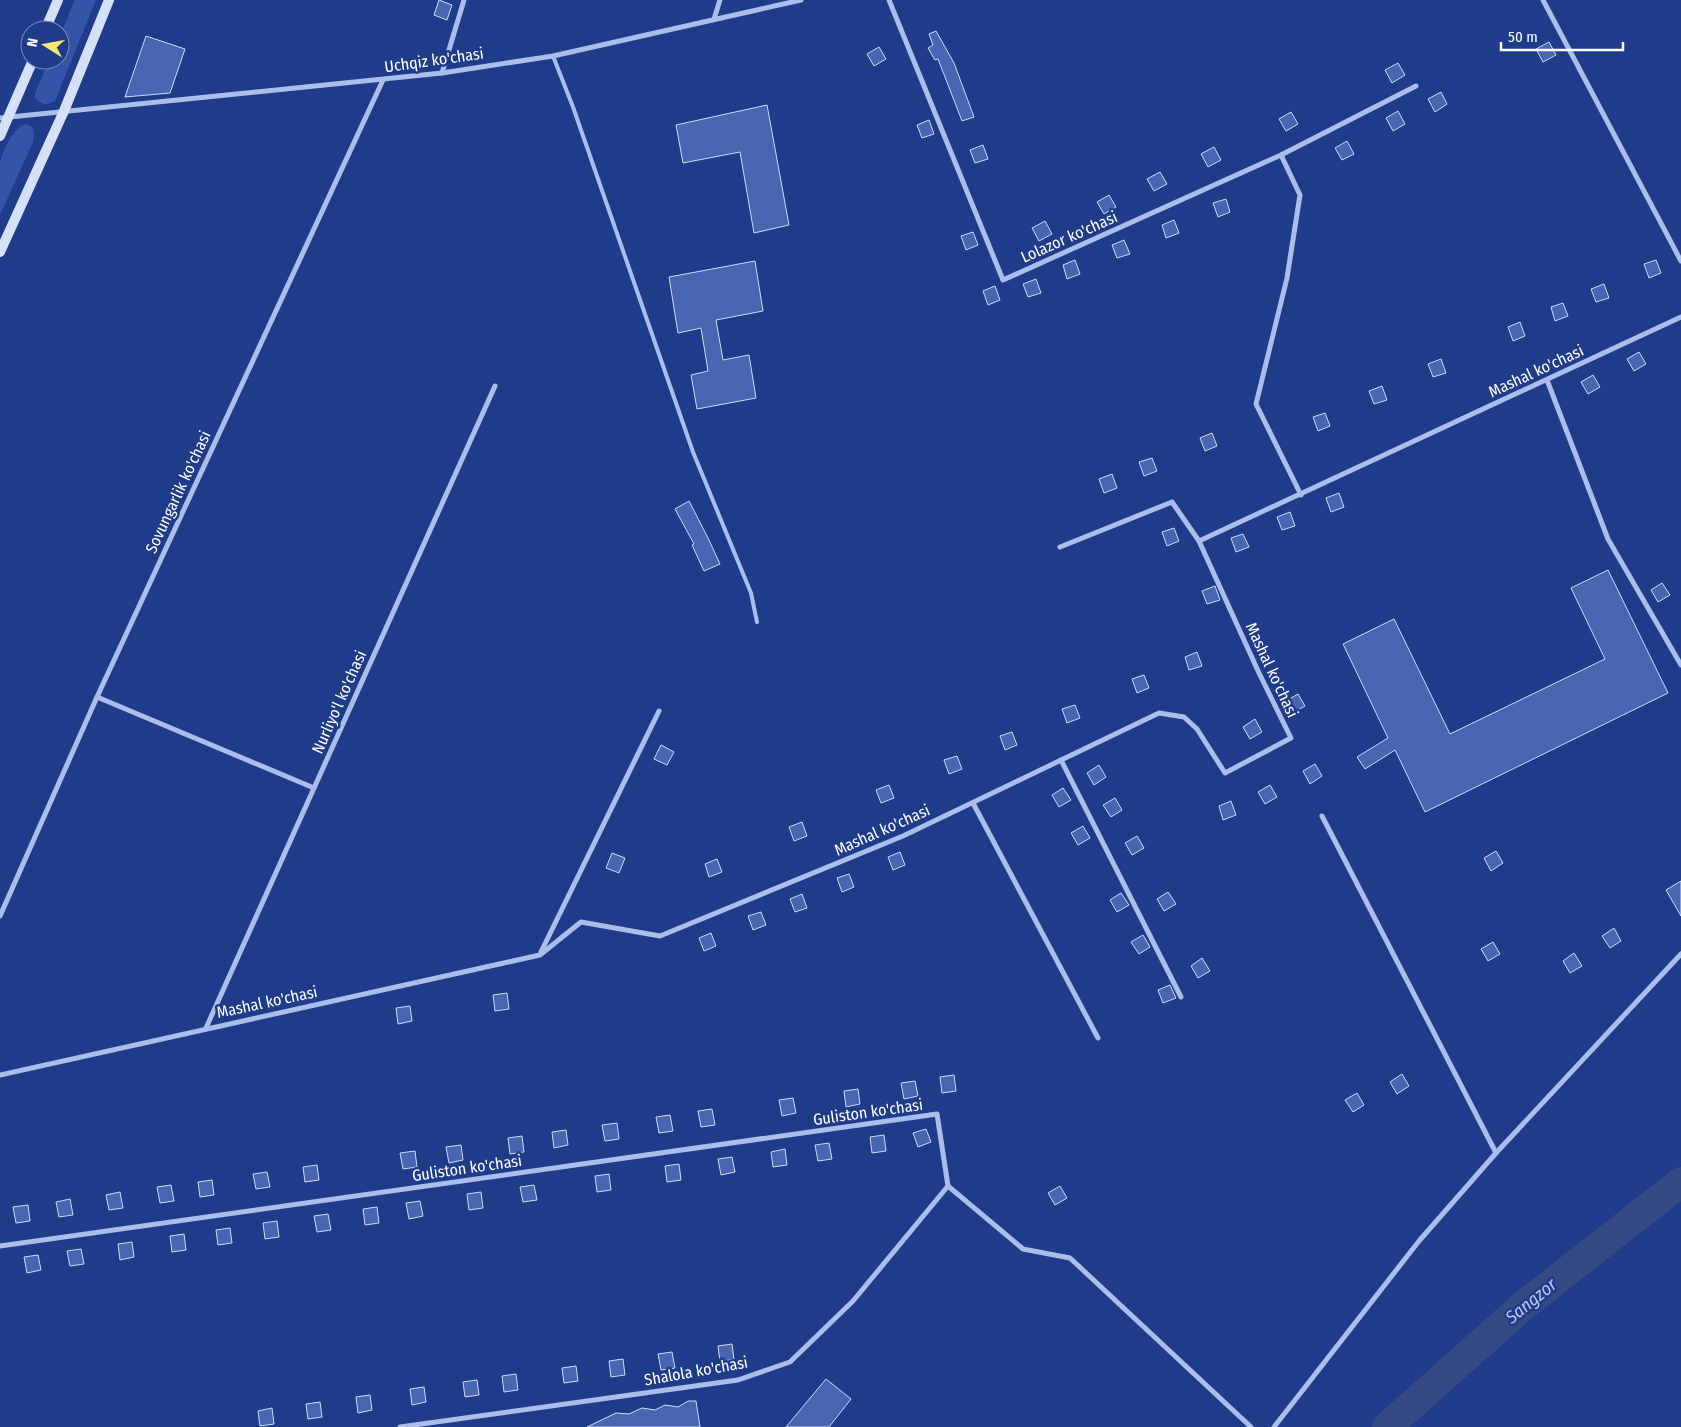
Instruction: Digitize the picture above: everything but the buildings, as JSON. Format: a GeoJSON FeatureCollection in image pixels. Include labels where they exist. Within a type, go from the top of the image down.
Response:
{"type":"FeatureCollection","features":[{"type":"Feature","properties":{"kind":"main road"},"geometry":{"type":"LineString","coordinates":[[49,20],[58,0]]}},
{"type":"Feature","properties":{"kind":"main road"},"geometry":{"type":"LineString","coordinates":[[0,252],[64,111],[109,0]]}},
{"type":"Feature","properties":{"kind":"main road"},"geometry":{"type":"LineString","coordinates":[[0,136],[4,117],[27,70]]}},
{"type":"Feature","properties":{"kind":"street"},"geometry":{"type":"LineString","coordinates":[[442,73],[464,0]]}},
{"type":"Feature","properties":{"kind":"street"},"geometry":{"type":"LineString","coordinates":[[714,20],[720,0]]}},
{"type":"Feature","properties":{"kind":"street","name":"Uchqiz ko'chasi"},"geometry":{"type":"LineString","coordinates":[[4,117],[442,73],[553,56],[801,0]]}},
{"type":"Feature","properties":{"kind":"street","name":"Lolazor ko'chasi"},"geometry":{"type":"LineString","coordinates":[[889,0],[1003,280],[1281,155],[1416,86]]}},
{"type":"Feature","properties":{"kind":"street"},"geometry":{"type":"LineString","coordinates":[[1543,0],[1681,261]]}},
{"type":"Feature","properties":{"kind":"street","name":"Sovungarlik ko'chasi"},"geometry":{"type":"LineString","coordinates":[[0,916],[97,697],[383,80]]}},
{"type":"Feature","properties":{"kind":"street"},"geometry":{"type":"LineString","coordinates":[[1281,155],[1300,195],[1287,278],[1256,404],[1301,495]]}},
{"type":"Feature","properties":{"kind":"street","name":"Mashal ko'chasi"},"geometry":{"type":"LineString","coordinates":[[0,1075],[540,955],[582,922],[660,936],[903,836],[1159,713],[1184,717],[1197,728],[1225,773],[1291,738],[1199,541],[1681,317]]}},
{"type":"Feature","properties":{"kind":"street"},"geometry":{"type":"LineString","coordinates":[[1547,380],[1608,539],[1681,664]]}},
{"type":"Feature","properties":{"kind":"street","name":"Nurliyo'l ko'chasi"},"geometry":{"type":"LineString","coordinates":[[206,1028],[495,386]]}},
{"type":"Feature","properties":{"kind":"street"},"geometry":{"type":"LineString","coordinates":[[1060,547],[1172,502],[1199,541]]}},
{"type":"Feature","properties":{"kind":"street"},"geometry":{"type":"LineString","coordinates":[[97,697],[314,788]]}},
{"type":"Feature","properties":{"kind":"street"},"geometry":{"type":"LineString","coordinates":[[540,955],[659,711]]}},
{"type":"Feature","properties":{"kind":"street"},"geometry":{"type":"LineString","coordinates":[[1061,760],[1181,997]]}},
{"type":"Feature","properties":{"kind":"street"},"geometry":{"type":"LineString","coordinates":[[972,802],[1098,1038]]}},
{"type":"Feature","properties":{"kind":"street"},"geometry":{"type":"LineString","coordinates":[[1322,816],[1496,1153]]}},
{"type":"Feature","properties":{"kind":"street"},"geometry":{"type":"LineString","coordinates":[[1274,1427],[1419,1240],[1496,1153],[1681,954]]}},
{"type":"Feature","properties":{"kind":"street","name":"Guliston ko'chasi"},"geometry":{"type":"LineString","coordinates":[[0,1246],[937,1114],[948,1186]]}},
{"type":"Feature","properties":{"kind":"street"},"geometry":{"type":"LineString","coordinates":[[948,1186],[1024,1249],[1070,1258],[1251,1427]]}},
{"type":"Feature","properties":{"kind":"street","name":"Shalola ko'chasi"},"geometry":{"type":"LineString","coordinates":[[400,1427],[738,1380],[790,1362],[852,1301],[948,1186]]}},
{"type":"Feature","properties":{"kind":"lane"},"geometry":{"type":"LineString","coordinates":[[553,56],[574,108],[693,452],[751,592],[757,622]]}},
{"type":"Feature","properties":{"kind":"shaded area"},"geometry":{"type":"Polygon","coordinates":[[[75,0],[96,0],[70,64],[70,20],[66,20],[75,0]]]}},
{"type":"Feature","properties":{"kind":"shaded area"},"geometry":{"type":"Polygon","coordinates":[[[45,70],[68,70],[55,101],[49,104],[42,103],[35,98],[35,93],[45,70]]]}},
{"type":"Feature","properties":{"kind":"shaded area"},"geometry":{"type":"Polygon","coordinates":[[[26,124],[33,128],[33,142],[0,215],[1,159],[13,135],[21,126],[26,124]]]}},
{"type":"Feature","properties":{"kind":"waterway","name":"Sangzor"},"geometry":{"type":"LineString","coordinates":[[1387,1427],[1523,1306],[1681,1182]]}}]}
